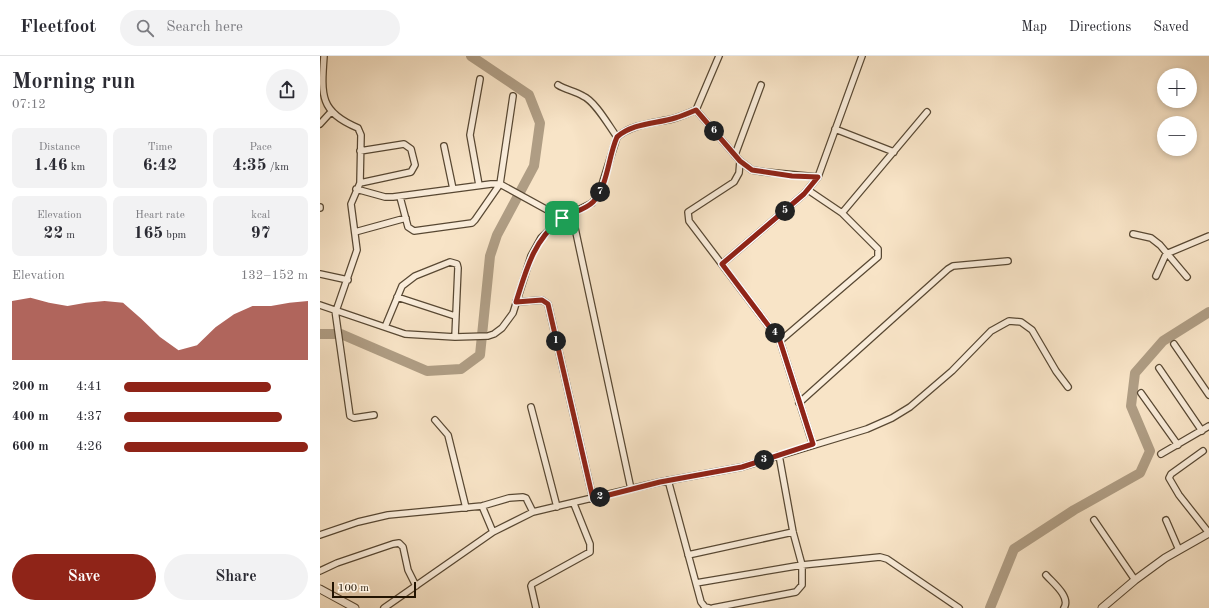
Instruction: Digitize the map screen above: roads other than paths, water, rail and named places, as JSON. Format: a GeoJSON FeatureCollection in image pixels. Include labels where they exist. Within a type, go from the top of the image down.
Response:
{"type":"FeatureCollection","features":[{"type":"Feature","properties":{"kind":"street"},"geometry":{"type":"LineString","coordinates":[[324,56],[321,94],[330,113],[338,120],[361,130],[360,183],[356,189],[351,204],[356,232],[357,250],[348,280],[336,310],[350,416],[354,418],[374,415]]}},
{"type":"Feature","properties":{"kind":"street"},"geometry":{"type":"LineString","coordinates":[[320,304],[405,334],[456,337],[488,336],[502,328],[513,313],[531,256],[541,238],[562,218],[592,203],[599,194],[617,137],[624,131],[638,126],[675,118],[696,110],[719,56]]}},
{"type":"Feature","properties":{"kind":"street"},"geometry":{"type":"LineString","coordinates":[[722,264],[808,190],[818,177],[862,56]]}},
{"type":"Feature","properties":{"kind":"street"},"geometry":{"type":"LineString","coordinates":[[479,185],[470,135],[480,79]]}},
{"type":"Feature","properties":{"kind":"street"},"geometry":{"type":"LineString","coordinates":[[558,85],[569,92],[585,96],[617,137]]}},
{"type":"Feature","properties":{"kind":"street"},"geometry":{"type":"LineString","coordinates":[[735,155],[761,85]]}},
{"type":"Feature","properties":{"kind":"street"},"geometry":{"type":"LineString","coordinates":[[400,196],[408,227],[414,231],[472,223],[480,215],[500,184],[512,96]]}},
{"type":"Feature","properties":{"kind":"street"},"geometry":{"type":"LineString","coordinates":[[696,110],[740,161],[752,170],[818,177]]}},
{"type":"Feature","properties":{"kind":"street"},"geometry":{"type":"LineString","coordinates":[[842,213],[927,112]]}},
{"type":"Feature","properties":{"kind":"street"},"geometry":{"type":"LineString","coordinates":[[320,124],[330,113]]}},
{"type":"Feature","properties":{"kind":"street"},"geometry":{"type":"LineString","coordinates":[[835,128],[894,152]]}},
{"type":"Feature","properties":{"kind":"street"},"geometry":{"type":"LineString","coordinates":[[360,151],[404,144],[411,149],[415,165],[411,172],[360,183]]}},
{"type":"Feature","properties":{"kind":"street"},"geometry":{"type":"LineString","coordinates":[[444,146],[453,189]]}},
{"type":"Feature","properties":{"kind":"street"},"geometry":{"type":"LineString","coordinates":[[740,161],[739,173],[734,182],[691,210],[687,216],[689,221],[780,341],[813,444]]}},
{"type":"Feature","properties":{"kind":"street"},"geometry":{"type":"LineString","coordinates":[[356,189],[385,197],[479,185],[500,184],[562,218]]}},
{"type":"Feature","properties":{"kind":"street"},"geometry":{"type":"LineString","coordinates":[[780,341],[878,257],[878,249],[842,213],[808,190]]}},
{"type":"Feature","properties":{"kind":"street"},"geometry":{"type":"LineString","coordinates":[[572,214],[631,489]]}},
{"type":"Feature","properties":{"kind":"street"},"geometry":{"type":"LineString","coordinates":[[356,232],[406,218]]}},
{"type":"Feature","properties":{"kind":"street"},"geometry":{"type":"LineString","coordinates":[[1133,234],[1151,238],[1160,245],[1166,254],[1187,277]]}},
{"type":"Feature","properties":{"kind":"street"},"geometry":{"type":"LineString","coordinates":[[1156,276],[1166,254],[1209,236]]}},
{"type":"Feature","properties":{"kind":"street"},"geometry":{"type":"LineString","coordinates":[[800,402],[948,269],[953,266],[1008,261]]}},
{"type":"Feature","properties":{"kind":"street"},"geometry":{"type":"LineString","coordinates":[[385,328],[402,286],[408,280],[450,262],[454,262],[458,264],[455,316],[456,337]]}},
{"type":"Feature","properties":{"kind":"street"},"geometry":{"type":"LineString","coordinates":[[320,274],[348,280]]}},
{"type":"Feature","properties":{"kind":"street"},"geometry":{"type":"LineString","coordinates":[[397,297],[455,316]]}},
{"type":"Feature","properties":{"kind":"street"},"geometry":{"type":"LineString","coordinates":[[516,302],[542,300],[548,304],[593,499]]}},
{"type":"Feature","properties":{"kind":"street"},"geometry":{"type":"LineString","coordinates":[[384,608],[493,532],[533,512],[574,504],[668,480],[742,467],[813,444],[868,429],[892,418],[910,407],[952,371],[991,331],[1009,321],[1021,322],[1032,330],[1056,371],[1068,387]]}},
{"type":"Feature","properties":{"kind":"street"},"geometry":{"type":"LineString","coordinates":[[1174,344],[1209,395]]}},
{"type":"Feature","properties":{"kind":"street"},"geometry":{"type":"LineString","coordinates":[[1159,368],[1202,431]]}},
{"type":"Feature","properties":{"kind":"street"},"geometry":{"type":"LineString","coordinates":[[1141,393],[1178,445]]}},
{"type":"Feature","properties":{"kind":"street"},"geometry":{"type":"LineString","coordinates":[[531,407],[557,507]]}},
{"type":"Feature","properties":{"kind":"street"},"geometry":{"type":"LineString","coordinates":[[435,420],[448,435],[466,508]]}},
{"type":"Feature","properties":{"kind":"street"},"geometry":{"type":"LineString","coordinates":[[1161,454],[1209,426]]}},
{"type":"Feature","properties":{"kind":"street"},"geometry":{"type":"LineString","coordinates":[[1102,608],[1135,580],[1165,558],[1209,533],[1179,495],[1169,478],[1171,474],[1203,451]]}},
{"type":"Feature","properties":{"kind":"street"},"geometry":{"type":"LineString","coordinates":[[713,608],[796,592],[802,585],[802,565],[793,532],[779,455]]}},
{"type":"Feature","properties":{"kind":"street"},"geometry":{"type":"LineString","coordinates":[[668,480],[701,602],[705,607],[709,608]]}},
{"type":"Feature","properties":{"kind":"street"},"geometry":{"type":"LineString","coordinates":[[320,535],[358,522],[388,515],[482,506],[509,498],[523,497],[529,502],[533,512]]}},
{"type":"Feature","properties":{"kind":"street"},"geometry":{"type":"LineString","coordinates":[[536,608],[531,586],[532,584],[590,552],[590,544],[574,504]]}},
{"type":"Feature","properties":{"kind":"street"},"geometry":{"type":"LineString","coordinates":[[482,506],[493,532]]}},
{"type":"Feature","properties":{"kind":"street"},"geometry":{"type":"LineString","coordinates":[[1094,520],[1135,580]]}},
{"type":"Feature","properties":{"kind":"street"},"geometry":{"type":"LineString","coordinates":[[1166,520],[1179,550]]}},
{"type":"Feature","properties":{"kind":"street"},"geometry":{"type":"LineString","coordinates":[[688,554],[793,532]]}},
{"type":"Feature","properties":{"kind":"street"},"geometry":{"type":"LineString","coordinates":[[320,571],[337,563],[393,544],[399,544],[403,548],[408,570],[416,586]]}},
{"type":"Feature","properties":{"kind":"street"},"geometry":{"type":"LineString","coordinates":[[696,583],[802,565],[872,557],[887,559],[940,593],[959,608]]}},
{"type":"Feature","properties":{"kind":"street"},"geometry":{"type":"LineString","coordinates":[[1046,575],[1065,597],[1066,605],[1064,608]]}},
{"type":"Feature","properties":{"kind":"street"},"geometry":{"type":"LineString","coordinates":[[320,589],[355,608]]}},
{"type":"Feature","properties":{"kind":"waterway"},"geometry":{"type":"LineString","coordinates":[[320,334],[341,334],[427,371],[461,369],[480,355],[490,256],[497,235],[534,166],[540,123],[529,95],[471,56]]}},
{"type":"Feature","properties":{"kind":"waterway"},"geometry":{"type":"LineString","coordinates":[[990,608],[1014,549],[1074,510],[1140,473],[1150,451],[1131,406],[1135,373],[1163,341],[1209,312]]}}]}
